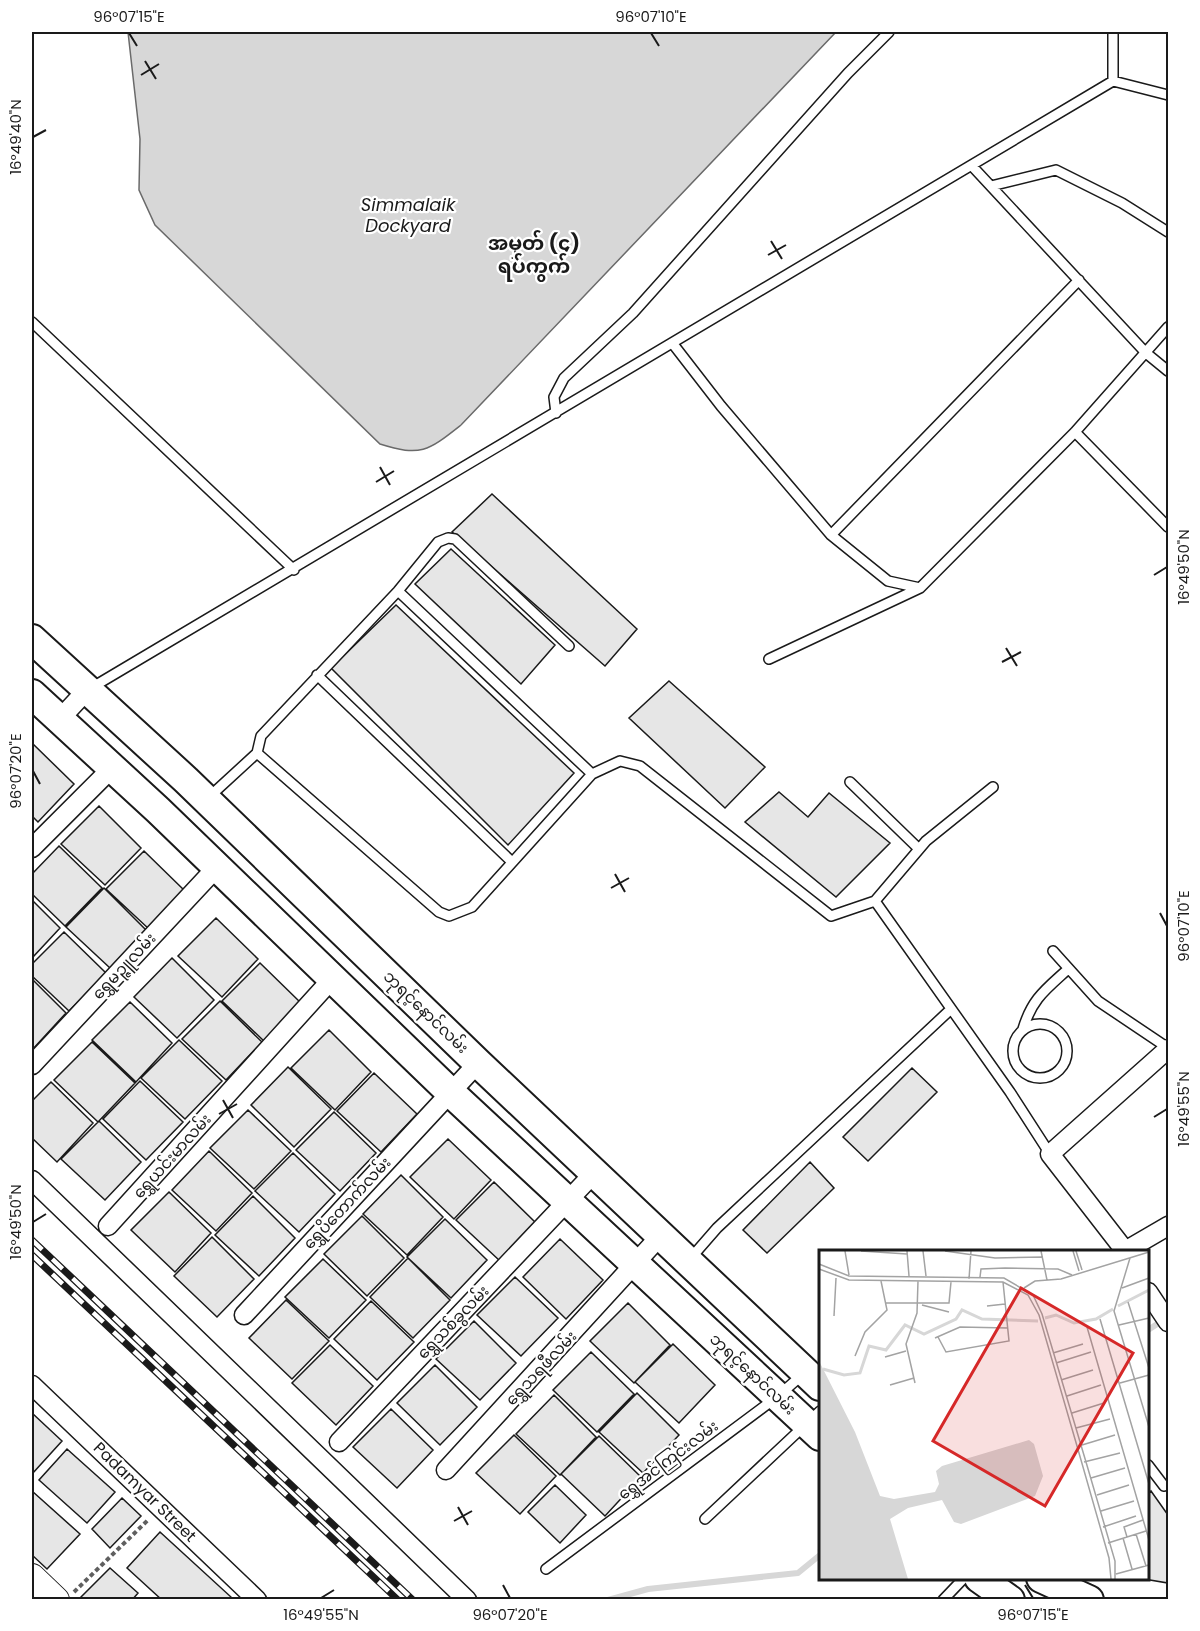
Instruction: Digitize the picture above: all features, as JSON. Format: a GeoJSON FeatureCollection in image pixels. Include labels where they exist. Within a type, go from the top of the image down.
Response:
{"type":"FeatureCollection","features":[{"type":"Feature","properties":{"kind":"main road","name":"ဘုရင့်နောင်လမ်း"},"geometry":{"type":"LineString","coordinates":[[32,639],[206,799],[478,1062],[813,1378]]}},
{"type":"Feature","properties":{"kind":"main road","name":"ဘုရင့်နောင်လမ်း"},"geometry":{"type":"LineString","coordinates":[[32,694],[112,767],[568,1203],[777,1397],[816,1424]]}},
{"type":"Feature","properties":{"kind":"main road"},"geometry":{"type":"LineString","coordinates":[[32,1577],[57,1599]]}},
{"type":"Feature","properties":{"kind":"main road"},"geometry":{"type":"LineString","coordinates":[[982,1580],[1010,1599]]}},
{"type":"Feature","properties":{"kind":"main road"},"geometry":{"type":"LineString","coordinates":[[1046,1580],[1081,1594]]}},
{"type":"Feature","properties":{"kind":"street"},"geometry":{"type":"LineString","coordinates":[[59,720],[87,691]]}},
{"type":"Feature","properties":{"kind":"street"},"geometry":{"type":"LineString","coordinates":[[32,848],[112,767]]}},
{"type":"Feature","properties":{"kind":"street","name":"ရွှေမဉ္ဇူလမ်း"},"geometry":{"type":"LineString","coordinates":[[32,1065],[216,868]]}},
{"type":"Feature","properties":{"kind":"street","name":"ရွှေယင်းမာလမ်း"},"geometry":{"type":"LineString","coordinates":[[108,1226],[332,979]]}},
{"type":"Feature","properties":{"kind":"street"},"geometry":{"type":"LineString","coordinates":[[1124,1250],[1050,1154],[1168,1048]]}},
{"type":"Feature","properties":{"kind":"street","name":"ရွှေပိတောက်လမ်း"},"geometry":{"type":"LineString","coordinates":[[244,1315],[478,1062]]}},
{"type":"Feature","properties":{"kind":"street","name":"ရွှေသစ်ခွလမ်း"},"geometry":{"type":"LineString","coordinates":[[339,1442],[595,1172]]}},
{"type":"Feature","properties":{"kind":"street"},"geometry":{"type":"LineString","coordinates":[[32,1180],[467,1599]]}},
{"type":"Feature","properties":{"kind":"street"},"geometry":{"type":"LineString","coordinates":[[1127,1250],[1168,1226]]}},
{"type":"Feature","properties":{"kind":"street","name":"ရွှေသရဖီလမ်း"},"geometry":{"type":"LineString","coordinates":[[446,1470],[662,1234]]}},
{"type":"Feature","properties":{"kind":"street"},"geometry":{"type":"LineString","coordinates":[[1151,1298],[1168,1322]]}},
{"type":"Feature","properties":{"kind":"street","name":"Padamyar Street"},"geometry":{"type":"LineString","coordinates":[[32,1385],[257,1599]]}},
{"type":"Feature","properties":{"kind":"lane"},"geometry":{"type":"LineString","coordinates":[[556,414],[554,398],[564,378],[633,313],[848,73],[890,32]]}},
{"type":"Feature","properties":{"kind":"lane"},"geometry":{"type":"LineString","coordinates":[[1113,32],[1113,81]]}},
{"type":"Feature","properties":{"kind":"lane"},"geometry":{"type":"LineString","coordinates":[[87,691],[1113,81],[1168,95]]}},
{"type":"Feature","properties":{"kind":"lane"},"geometry":{"type":"LineString","coordinates":[[972,166],[1146,353],[1168,371]]}},
{"type":"Feature","properties":{"kind":"lane"},"geometry":{"type":"LineString","coordinates":[[991,186],[1056,170],[1122,203],[1168,232]]}},
{"type":"Feature","properties":{"kind":"lane"},"geometry":{"type":"LineString","coordinates":[[831,535],[1079,280]]}},
{"type":"Feature","properties":{"kind":"lane"},"geometry":{"type":"LineString","coordinates":[[32,322],[294,570]]}},
{"type":"Feature","properties":{"kind":"lane"},"geometry":{"type":"LineString","coordinates":[[769,658],[920,588],[1075,432],[1168,327]]}},
{"type":"Feature","properties":{"kind":"lane"},"geometry":{"type":"LineString","coordinates":[[673,344],[721,406],[831,535],[888,581],[920,588]]}},
{"type":"Feature","properties":{"kind":"lane"},"geometry":{"type":"LineString","coordinates":[[1075,432],[1168,527]]}},
{"type":"Feature","properties":{"kind":"lane"},"geometry":{"type":"LineString","coordinates":[[206,799],[257,753],[261,736],[398,591],[438,542],[448,538],[455,539],[569,646]]}},
{"type":"Feature","properties":{"kind":"lane"},"geometry":{"type":"LineString","coordinates":[[398,591],[592,774]]}},
{"type":"Feature","properties":{"kind":"lane"},"geometry":{"type":"LineString","coordinates":[[317,675],[512,862]]}},
{"type":"Feature","properties":{"kind":"lane"},"geometry":{"type":"LineString","coordinates":[[257,753],[439,912],[449,916],[472,907],[592,774],[620,761],[640,766],[831,916],[875,901],[919,849],[993,786]]}},
{"type":"Feature","properties":{"kind":"lane"},"geometry":{"type":"LineString","coordinates":[[850,782],[919,849]]}},
{"type":"Feature","properties":{"kind":"lane"},"geometry":{"type":"LineString","coordinates":[[875,901],[1010,1092],[1050,1154]]}},
{"type":"Feature","properties":{"kind":"lane"},"geometry":{"type":"LineString","coordinates":[[1053,951],[1067,970],[1098,1001],[1168,1048]]}},
{"type":"Feature","properties":{"kind":"lane"},"geometry":{"type":"LineString","coordinates":[[1023,1029],[1043,1024],[1062,1034],[1067,1055],[1063,1065],[1056,1073],[1036,1078],[1025,1075],[1017,1068],[1012,1047],[1038,995],[1067,970]]}},
{"type":"Feature","properties":{"kind":"lane"},"geometry":{"type":"LineString","coordinates":[[689,1260],[717,1228],[950,1010]]}},
{"type":"Feature","properties":{"kind":"lane","name":"ရွှေအင်ကြင်းလမ်း"},"geometry":{"type":"LineString","coordinates":[[546,1569],[777,1397],[813,1378]]}},
{"type":"Feature","properties":{"kind":"lane"},"geometry":{"type":"LineString","coordinates":[[705,1519],[816,1424]]}},
{"type":"Feature","properties":{"kind":"lane"},"geometry":{"type":"LineString","coordinates":[[1149,1466],[1164,1486]]}},
{"type":"Feature","properties":{"kind":"lane"},"geometry":{"type":"LineString","coordinates":[[950,1598],[963,1580]]}},
{"type":"Feature","properties":{"kind":"path"},"geometry":{"type":"LineString","coordinates":[[66,1599],[162,1507]]}},
{"type":"Feature","properties":{"kind":"water","name":"Simmalaik Dockyard"},"geometry":{"type":"Polygon","coordinates":[[[128,32],[836,32],[461,425],[432,446],[415,451],[380,444],[155,225],[139,190],[140,139],[128,32]]]}},
{"type":"Feature","properties":{"kind":"building"},"geometry":{"type":"Polygon","coordinates":[[[492,494],[637,629],[605,666],[452,532],[492,494]]]}},
{"type":"Feature","properties":{"kind":"building"},"geometry":{"type":"Polygon","coordinates":[[[451,549],[555,645],[521,684],[415,584],[451,549]]]}},
{"type":"Feature","properties":{"kind":"building"},"geometry":{"type":"Polygon","coordinates":[[[396,605],[574,773],[508,845],[331,668],[396,605]]]}},
{"type":"Feature","properties":{"kind":"building"},"geometry":{"type":"Polygon","coordinates":[[[669,681],[765,767],[725,808],[629,718],[669,681]]]}},
{"type":"Feature","properties":{"kind":"building"},"geometry":{"type":"Polygon","coordinates":[[[32,743],[74,784],[38,822],[32,816],[32,743]]]}},
{"type":"Feature","properties":{"kind":"building"},"geometry":{"type":"Polygon","coordinates":[[[779,792],[808,817],[829,793],[890,843],[836,897],[745,822],[779,792]]]}},
{"type":"Feature","properties":{"kind":"building"},"geometry":{"type":"Polygon","coordinates":[[[99,806],[141,848],[105,885],[61,844],[99,806]]]}},
{"type":"Feature","properties":{"kind":"building"},"geometry":{"type":"Polygon","coordinates":[[[59,846],[102,888],[65,926],[32,894],[32,874],[59,846]]]}},
{"type":"Feature","properties":{"kind":"building"},"geometry":{"type":"Polygon","coordinates":[[[144,851],[186,892],[150,930],[106,889],[144,851]]]}},
{"type":"Feature","properties":{"kind":"building"},"geometry":{"type":"Polygon","coordinates":[[[104,888],[146,930],[110,968],[66,927],[104,888]]]}},
{"type":"Feature","properties":{"kind":"building"},"geometry":{"type":"Polygon","coordinates":[[[32,900],[60,928],[32,958],[32,900]]]}},
{"type":"Feature","properties":{"kind":"building"},"geometry":{"type":"Polygon","coordinates":[[[216,918],[258,959],[222,997],[178,956],[216,918]]]}},
{"type":"Feature","properties":{"kind":"building"},"geometry":{"type":"Polygon","coordinates":[[[64,932],[106,973],[69,1011],[32,976],[32,964],[64,932]]]}},
{"type":"Feature","properties":{"kind":"building"},"geometry":{"type":"Polygon","coordinates":[[[172,958],[214,1000],[177,1038],[134,997],[172,958]]]}},
{"type":"Feature","properties":{"kind":"building"},"geometry":{"type":"Polygon","coordinates":[[[260,963],[302,1004],[266,1043],[222,1001],[260,963]]]}},
{"type":"Feature","properties":{"kind":"building"},"geometry":{"type":"Polygon","coordinates":[[[32,979],[66,1013],[32,1050],[32,979]]]}},
{"type":"Feature","properties":{"kind":"building"},"geometry":{"type":"Polygon","coordinates":[[[220,1001],[262,1042],[226,1080],[182,1039],[220,1001]]]}},
{"type":"Feature","properties":{"kind":"building"},"geometry":{"type":"Polygon","coordinates":[[[130,1002],[172,1043],[136,1082],[92,1040],[130,1002]]]}},
{"type":"Feature","properties":{"kind":"building"},"geometry":{"type":"Polygon","coordinates":[[[329,1030],[371,1072],[335,1110],[291,1068],[329,1030]]]}},
{"type":"Feature","properties":{"kind":"building"},"geometry":{"type":"Polygon","coordinates":[[[179,1040],[222,1081],[185,1119],[141,1078],[179,1040]]]}},
{"type":"Feature","properties":{"kind":"building"},"geometry":{"type":"Polygon","coordinates":[[[92,1042],[135,1083],[98,1122],[54,1080],[92,1042]]]}},
{"type":"Feature","properties":{"kind":"building"},"geometry":{"type":"Polygon","coordinates":[[[288,1067],[331,1109],[294,1147],[251,1105],[288,1067]]]}},
{"type":"Feature","properties":{"kind":"building"},"geometry":{"type":"Polygon","coordinates":[[[912,1068],[937,1092],[868,1161],[843,1137],[912,1068]]]}},
{"type":"Feature","properties":{"kind":"building"},"geometry":{"type":"Polygon","coordinates":[[[374,1073],[417,1114],[381,1152],[337,1111],[374,1073]]]}},
{"type":"Feature","properties":{"kind":"building"},"geometry":{"type":"Polygon","coordinates":[[[140,1081],[183,1122],[146,1160],[103,1119],[140,1081]]]}},
{"type":"Feature","properties":{"kind":"building"},"geometry":{"type":"Polygon","coordinates":[[[51,1082],[93,1123],[57,1162],[32,1138],[32,1101],[51,1082]]]}},
{"type":"Feature","properties":{"kind":"building"},"geometry":{"type":"Polygon","coordinates":[[[248,1110],[291,1151],[254,1189],[210,1148],[248,1110]]]}},
{"type":"Feature","properties":{"kind":"building"},"geometry":{"type":"Polygon","coordinates":[[[334,1112],[376,1153],[340,1191],[296,1150],[334,1112]]]}},
{"type":"Feature","properties":{"kind":"building"},"geometry":{"type":"Polygon","coordinates":[[[99,1121],[141,1162],[105,1200],[61,1159],[99,1121]]]}},
{"type":"Feature","properties":{"kind":"building"},"geometry":{"type":"Polygon","coordinates":[[[448,1139],[491,1180],[454,1219],[410,1177],[448,1139]]]}},
{"type":"Feature","properties":{"kind":"building"},"geometry":{"type":"Polygon","coordinates":[[[209,1151],[252,1193],[216,1231],[172,1190],[209,1151]]]}},
{"type":"Feature","properties":{"kind":"building"},"geometry":{"type":"Polygon","coordinates":[[[293,1153],[335,1194],[299,1232],[255,1191],[293,1153]]]}},
{"type":"Feature","properties":{"kind":"building"},"geometry":{"type":"Polygon","coordinates":[[[810,1162],[834,1188],[767,1253],[743,1230],[810,1162]]]}},
{"type":"Feature","properties":{"kind":"building"},"geometry":{"type":"Polygon","coordinates":[[[401,1175],[443,1217],[407,1255],[363,1214],[401,1175]]]}},
{"type":"Feature","properties":{"kind":"building"},"geometry":{"type":"Polygon","coordinates":[[[494,1182],[536,1223],[500,1261],[456,1220],[494,1182]]]}},
{"type":"Feature","properties":{"kind":"building"},"geometry":{"type":"Polygon","coordinates":[[[169,1192],[211,1233],[175,1272],[131,1230],[169,1192]]]}},
{"type":"Feature","properties":{"kind":"building"},"geometry":{"type":"Polygon","coordinates":[[[253,1196],[295,1238],[259,1276],[215,1235],[253,1196]]]}},
{"type":"Feature","properties":{"kind":"building"},"geometry":{"type":"Polygon","coordinates":[[[362,1216],[404,1258],[367,1296],[324,1254],[362,1216]]]}},
{"type":"Feature","properties":{"kind":"building"},"geometry":{"type":"Polygon","coordinates":[[[445,1219],[487,1260],[451,1298],[407,1257],[445,1219]]]}},
{"type":"Feature","properties":{"kind":"building"},"geometry":{"type":"Polygon","coordinates":[[[212,1237],[254,1279],[217,1317],[174,1276],[212,1237]]]}},
{"type":"Feature","properties":{"kind":"building"},"geometry":{"type":"Polygon","coordinates":[[[560,1239],[603,1280],[566,1319],[523,1277],[560,1239]]]}},
{"type":"Feature","properties":{"kind":"building"},"geometry":{"type":"Polygon","coordinates":[[[408,1258],[450,1300],[413,1338],[370,1297],[408,1258]]]}},
{"type":"Feature","properties":{"kind":"building"},"geometry":{"type":"Polygon","coordinates":[[[323,1259],[366,1300],[329,1338],[285,1297],[323,1259]]]}},
{"type":"Feature","properties":{"kind":"building"},"geometry":{"type":"Polygon","coordinates":[[[515,1277],[558,1318],[521,1356],[477,1315],[515,1277]]]}},
{"type":"Feature","properties":{"kind":"building"},"geometry":{"type":"Polygon","coordinates":[[[286,1300],[329,1341],[292,1379],[249,1338],[286,1300]]]}},
{"type":"Feature","properties":{"kind":"building"},"geometry":{"type":"Polygon","coordinates":[[[371,1301],[414,1342],[377,1380],[334,1339],[371,1301]]]}},
{"type":"Feature","properties":{"kind":"building"},"geometry":{"type":"Polygon","coordinates":[[[628,1303],[670,1345],[634,1383],[590,1341],[628,1303]]]}},
{"type":"Feature","properties":{"kind":"building"},"geometry":{"type":"Polygon","coordinates":[[[474,1321],[516,1363],[480,1400],[436,1359],[474,1321]]]}},
{"type":"Feature","properties":{"kind":"building"},"geometry":{"type":"Polygon","coordinates":[[[673,1344],[715,1385],[679,1423],[635,1382],[673,1344]]]}},
{"type":"Feature","properties":{"kind":"building"},"geometry":{"type":"Polygon","coordinates":[[[330,1345],[373,1386],[336,1425],[292,1383],[330,1345]]]}},
{"type":"Feature","properties":{"kind":"building"},"geometry":{"type":"Polygon","coordinates":[[[591,1352],[634,1394],[597,1432],[553,1390],[591,1352]]]}},
{"type":"Feature","properties":{"kind":"building"},"geometry":{"type":"Polygon","coordinates":[[[435,1365],[477,1407],[440,1445],[397,1403],[435,1365]]]}},
{"type":"Feature","properties":{"kind":"building"},"geometry":{"type":"Polygon","coordinates":[[[637,1393],[679,1435],[643,1473],[599,1432],[637,1393]]]}},
{"type":"Feature","properties":{"kind":"building"},"geometry":{"type":"Polygon","coordinates":[[[554,1395],[596,1437],[560,1475],[516,1434],[554,1395]]]}},
{"type":"Feature","properties":{"kind":"building"},"geometry":{"type":"Polygon","coordinates":[[[391,1409],[433,1450],[397,1488],[353,1447],[391,1409]]]}},
{"type":"Feature","properties":{"kind":"building"},"geometry":{"type":"Polygon","coordinates":[[[32,1413],[62,1441],[32,1474],[32,1413]]]}},
{"type":"Feature","properties":{"kind":"building"},"geometry":{"type":"Polygon","coordinates":[[[514,1435],[556,1476],[520,1514],[476,1473],[514,1435]]]}},
{"type":"Feature","properties":{"kind":"building"},"geometry":{"type":"Polygon","coordinates":[[[599,1436],[641,1477],[605,1516],[561,1474],[599,1436]]]}},
{"type":"Feature","properties":{"kind":"building"},"geometry":{"type":"Polygon","coordinates":[[[67,1449],[115,1492],[87,1523],[39,1480],[67,1449]]]}},
{"type":"Feature","properties":{"kind":"building"},"geometry":{"type":"Polygon","coordinates":[[[555,1485],[586,1515],[560,1543],[528,1512],[555,1485]]]}},
{"type":"Feature","properties":{"kind":"building"},"geometry":{"type":"Polygon","coordinates":[[[32,1491],[80,1534],[47,1569],[32,1555],[32,1491]]]}},
{"type":"Feature","properties":{"kind":"building"},"geometry":{"type":"Polygon","coordinates":[[[1151,1491],[1168,1515],[1168,1583],[1149,1580],[1149,1493],[1151,1491]]]}},
{"type":"Feature","properties":{"kind":"building"},"geometry":{"type":"Polygon","coordinates":[[[122,1498],[141,1516],[110,1548],[92,1529],[122,1498]]]}},
{"type":"Feature","properties":{"kind":"building"},"geometry":{"type":"Polygon","coordinates":[[[160,1532],[231,1597],[229,1600],[162,1600],[127,1568],[160,1532]]]}},
{"type":"Feature","properties":{"kind":"building"},"geometry":{"type":"Polygon","coordinates":[[[110,1568],[138,1593],[132,1600],[78,1600],[110,1568]]]}},
{"type":"Feature","properties":{"kind":"waterway"},"geometry":{"type":"LineString","coordinates":[[1149,1329],[1165,1319]]}},
{"type":"Feature","properties":{"kind":"waterway"},"geometry":{"type":"LineString","coordinates":[[608,1600],[648,1589],[798,1573],[819,1556]]}},
{"type":"Feature","properties":{"kind":"railway"},"geometry":{"type":"LineString","coordinates":[[32,1240],[413,1600]]}},
{"type":"Feature","properties":{"kind":"railway"},"geometry":{"type":"LineString","coordinates":[[32,1255],[398,1600]]}},
{"type":"Feature","properties":{"kind":"district","name":"အမှတ် (၄) ရပ်ကွက်"},"geometry":{"type":"Point","coordinates":[534,254]}}]}
